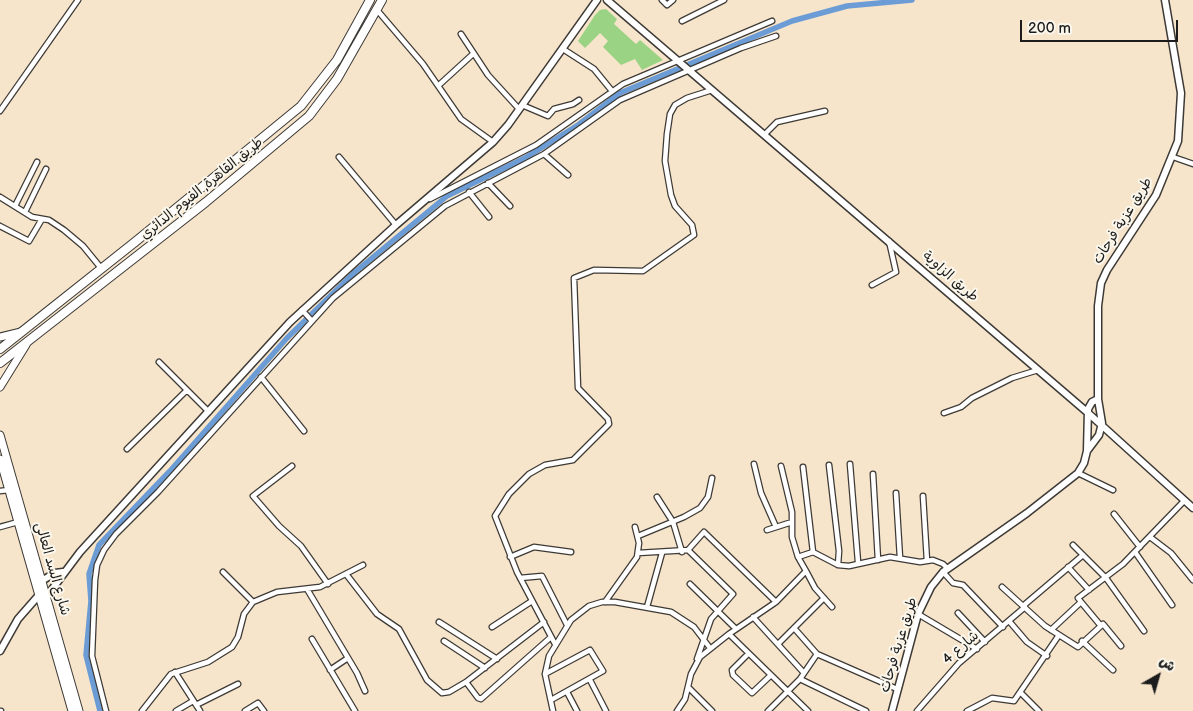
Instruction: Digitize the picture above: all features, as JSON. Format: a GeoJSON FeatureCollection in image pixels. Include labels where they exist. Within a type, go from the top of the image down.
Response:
{"type":"FeatureCollection","features":[{"type":"Feature","properties":{"kind":"highway","name":"طريق القاهرة, الفيوم الدائري"},"geometry":{"type":"LineString","coordinates":[[0,349],[301,106],[332,66],[370,0]]}},
{"type":"Feature","properties":{"kind":"highway","name":"طريق القاهرة, الفيوم الدائري"},"geometry":{"type":"LineString","coordinates":[[0,363],[109,279],[270,150],[309,116],[337,80],[382,0]]}},
{"type":"Feature","properties":{"kind":"highway"},"geometry":{"type":"LineString","coordinates":[[101,268],[109,279]]}},
{"type":"Feature","properties":{"kind":"main road"},"geometry":{"type":"LineString","coordinates":[[0,337],[21,332]]}},
{"type":"Feature","properties":{"kind":"main road"},"geometry":{"type":"LineString","coordinates":[[0,387],[26,343]]}},
{"type":"Feature","properties":{"kind":"main road","name":"شارع السد العالى"},"geometry":{"type":"LineString","coordinates":[[0,435],[39,595],[79,711]]}},
{"type":"Feature","properties":{"kind":"main road","name":"شارع السد العالى"},"geometry":{"type":"LineString","coordinates":[[0,459],[18,522],[25,533],[43,580],[72,711]]}},
{"type":"Feature","properties":{"kind":"street"},"geometry":{"type":"LineString","coordinates":[[0,111],[78,0]]}},
{"type":"Feature","properties":{"kind":"street"},"geometry":{"type":"LineString","coordinates":[[47,596],[63,572],[209,412],[308,316],[396,224],[493,142],[521,107],[597,0]]}},
{"type":"Feature","properties":{"kind":"street","name":"طريق الزاوية"},"geometry":{"type":"LineString","coordinates":[[607,0],[1087,412],[1193,508]]}},
{"type":"Feature","properties":{"kind":"street"},"geometry":{"type":"LineString","coordinates":[[662,0],[667,5],[673,0]]}},
{"type":"Feature","properties":{"kind":"street"},"geometry":{"type":"LineString","coordinates":[[682,21],[713,2],[724,0]]}},
{"type":"Feature","properties":{"kind":"street","name":"طريق عزبة فرحات"},"geometry":{"type":"LineString","coordinates":[[1087,451],[1099,435],[1102,426],[1098,399],[1098,306],[1101,283],[1156,195],[1178,141],[1181,93],[1165,0]]}},
{"type":"Feature","properties":{"kind":"street"},"geometry":{"type":"LineString","coordinates":[[377,10],[439,86],[461,119],[493,142]]}},
{"type":"Feature","properties":{"kind":"street"},"geometry":{"type":"LineString","coordinates":[[424,202],[536,145],[612,91],[772,21]]}},
{"type":"Feature","properties":{"kind":"street"},"geometry":{"type":"LineString","coordinates":[[461,34],[473,54],[499,88],[521,107],[548,116],[554,109],[573,104],[579,100]]}},
{"type":"Feature","properties":{"kind":"street"},"geometry":{"type":"LineString","coordinates":[[106,711],[92,656],[95,580],[100,557],[116,534],[158,492],[261,377],[308,316],[438,211],[469,192],[544,154],[620,100],[687,69],[776,36]]}},
{"type":"Feature","properties":{"kind":"street"},"geometry":{"type":"LineString","coordinates":[[563,49],[594,69],[612,91]]}},
{"type":"Feature","properties":{"kind":"street"},"geometry":{"type":"LineString","coordinates":[[439,86],[473,54]]}},
{"type":"Feature","properties":{"kind":"street"},"geometry":{"type":"LineString","coordinates":[[555,644],[520,578],[510,556],[502,530],[495,519],[509,494],[537,469],[551,463],[569,461],[578,456],[610,423],[578,388],[574,278],[594,270],[643,270],[694,234],[692,225],[672,200],[665,161],[667,134],[670,114],[675,105],[688,98],[712,90]]}},
{"type":"Feature","properties":{"kind":"street"},"geometry":{"type":"LineString","coordinates":[[765,134],[777,122],[824,111]]}},
{"type":"Feature","properties":{"kind":"street"},"geometry":{"type":"LineString","coordinates":[[544,154],[568,175]]}},
{"type":"Feature","properties":{"kind":"street"},"geometry":{"type":"LineString","coordinates":[[339,157],[396,224]]}},
{"type":"Feature","properties":{"kind":"street"},"geometry":{"type":"LineString","coordinates":[[1173,157],[1193,164]]}},
{"type":"Feature","properties":{"kind":"street"},"geometry":{"type":"LineString","coordinates":[[15,206],[38,162]]}},
{"type":"Feature","properties":{"kind":"street"},"geometry":{"type":"LineString","coordinates":[[25,212],[46,169]]}},
{"type":"Feature","properties":{"kind":"street"},"geometry":{"type":"LineString","coordinates":[[488,182],[510,206]]}},
{"type":"Feature","properties":{"kind":"street"},"geometry":{"type":"LineString","coordinates":[[469,192],[489,217]]}},
{"type":"Feature","properties":{"kind":"street"},"geometry":{"type":"LineString","coordinates":[[0,197],[35,218],[53,223],[74,238],[101,268]]}},
{"type":"Feature","properties":{"kind":"street"},"geometry":{"type":"LineString","coordinates":[[0,226],[29,241],[42,219]]}},
{"type":"Feature","properties":{"kind":"street"},"geometry":{"type":"LineString","coordinates":[[872,285],[896,271],[888,240]]}},
{"type":"Feature","properties":{"kind":"street"},"geometry":{"type":"LineString","coordinates":[[159,362],[209,412]]}},
{"type":"Feature","properties":{"kind":"street"},"geometry":{"type":"LineString","coordinates":[[944,413],[961,407],[972,398],[1012,378],[1038,370]]}},
{"type":"Feature","properties":{"kind":"street"},"geometry":{"type":"LineString","coordinates":[[261,377],[304,431]]}},
{"type":"Feature","properties":{"kind":"street"},"geometry":{"type":"LineString","coordinates":[[127,449],[187,390]]}},
{"type":"Feature","properties":{"kind":"street"},"geometry":{"type":"LineString","coordinates":[[1087,412],[1090,404],[1098,399]]}},
{"type":"Feature","properties":{"kind":"street","name":"طريق عزبة فرحات"},"geometry":{"type":"LineString","coordinates":[[892,711],[918,614],[931,587],[945,571],[1027,513],[1078,473],[1084,463],[1087,451],[1087,412]]}},
{"type":"Feature","properties":{"kind":"street"},"geometry":{"type":"LineString","coordinates":[[754,464],[761,493],[776,527]]}},
{"type":"Feature","properties":{"kind":"street"},"geometry":{"type":"LineString","coordinates":[[850,464],[858,562]]}},
{"type":"Feature","properties":{"kind":"street"},"geometry":{"type":"LineString","coordinates":[[829,465],[839,551],[838,565]]}},
{"type":"Feature","properties":{"kind":"street"},"geometry":{"type":"LineString","coordinates":[[292,466],[253,496],[279,526],[301,546],[328,584]]}},
{"type":"Feature","properties":{"kind":"street"},"geometry":{"type":"LineString","coordinates":[[781,466],[792,512],[792,537],[798,557],[824,598],[832,607]]}},
{"type":"Feature","properties":{"kind":"street"},"geometry":{"type":"LineString","coordinates":[[803,467],[812,552]]}},
{"type":"Feature","properties":{"kind":"street"},"geometry":{"type":"LineString","coordinates":[[1078,473],[1113,490]]}},
{"type":"Feature","properties":{"kind":"street"},"geometry":{"type":"LineString","coordinates":[[873,474],[878,560]]}},
{"type":"Feature","properties":{"kind":"street"},"geometry":{"type":"LineString","coordinates":[[638,536],[672,522],[703,504],[710,492],[712,478]]}},
{"type":"Feature","properties":{"kind":"street"},"geometry":{"type":"LineString","coordinates":[[0,492],[9,490]]}},
{"type":"Feature","properties":{"kind":"street"},"geometry":{"type":"LineString","coordinates":[[896,493],[900,558]]}},
{"type":"Feature","properties":{"kind":"street"},"geometry":{"type":"LineString","coordinates":[[923,496],[927,561]]}},
{"type":"Feature","properties":{"kind":"street"},"geometry":{"type":"LineString","coordinates":[[657,497],[672,522],[682,552]]}},
{"type":"Feature","properties":{"kind":"street"},"geometry":{"type":"LineString","coordinates":[[1121,646],[1103,624],[1101,626],[1078,598],[1106,578],[1135,552],[1184,501]]}},
{"type":"Feature","properties":{"kind":"street"},"geometry":{"type":"LineString","coordinates":[[1114,514],[1140,546]]}},
{"type":"Feature","properties":{"kind":"street"},"geometry":{"type":"LineString","coordinates":[[0,527],[18,522]]}},
{"type":"Feature","properties":{"kind":"street"},"geometry":{"type":"LineString","coordinates":[[767,530],[792,522]]}},
{"type":"Feature","properties":{"kind":"street"},"geometry":{"type":"LineString","coordinates":[[605,602],[638,553],[638,536],[635,527]]}},
{"type":"Feature","properties":{"kind":"street"},"geometry":{"type":"LineString","coordinates":[[638,553],[682,552],[688,550],[704,532],[776,602]]}},
{"type":"Feature","properties":{"kind":"street"},"geometry":{"type":"LineString","coordinates":[[1150,537],[1171,553],[1193,580]]}},
{"type":"Feature","properties":{"kind":"street"},"geometry":{"type":"LineString","coordinates":[[1073,545],[1106,578],[1144,631]]}},
{"type":"Feature","properties":{"kind":"street"},"geometry":{"type":"LineString","coordinates":[[510,556],[534,547],[571,552]]}},
{"type":"Feature","properties":{"kind":"street"},"geometry":{"type":"LineString","coordinates":[[677,711],[685,699],[703,638],[717,611],[733,594],[688,550]]}},
{"type":"Feature","properties":{"kind":"street"},"geometry":{"type":"LineString","coordinates":[[798,557],[812,552],[838,565],[849,566],[858,562],[890,557],[939,561],[953,583],[963,585],[1003,627]]}},
{"type":"Feature","properties":{"kind":"street"},"geometry":{"type":"LineString","coordinates":[[1135,552],[1172,605]]}},
{"type":"Feature","properties":{"kind":"street"},"geometry":{"type":"LineString","coordinates":[[647,607],[662,553]]}},
{"type":"Feature","properties":{"kind":"street","name":"شارع 4"},"geometry":{"type":"LineString","coordinates":[[917,711],[950,672],[1083,555]]}},
{"type":"Feature","properties":{"kind":"street"},"geometry":{"type":"LineString","coordinates":[[142,711],[158,693],[166,678],[175,672],[208,662],[232,647],[238,637],[244,614],[253,602],[272,593],[307,589],[328,584],[363,565]]}},
{"type":"Feature","properties":{"kind":"street"},"geometry":{"type":"LineString","coordinates":[[1068,567],[1089,590]]}},
{"type":"Feature","properties":{"kind":"street"},"geometry":{"type":"LineString","coordinates":[[696,663],[710,648],[776,602],[806,571]]}},
{"type":"Feature","properties":{"kind":"street"},"geometry":{"type":"LineString","coordinates":[[43,580],[55,573],[63,572]]}},
{"type":"Feature","properties":{"kind":"street"},"geometry":{"type":"LineString","coordinates":[[223,572],[253,602]]}},
{"type":"Feature","properties":{"kind":"street"},"geometry":{"type":"LineString","coordinates":[[346,574],[377,614],[399,629],[428,680],[436,689],[446,694],[466,682],[544,622]]}},
{"type":"Feature","properties":{"kind":"street"},"geometry":{"type":"LineString","coordinates":[[520,578],[542,576],[567,625]]}},
{"type":"Feature","properties":{"kind":"street"},"geometry":{"type":"LineString","coordinates":[[690,584],[736,629]]}},
{"type":"Feature","properties":{"kind":"street"},"geometry":{"type":"LineString","coordinates":[[1002,587],[1051,630],[1078,647],[1082,641],[1101,626]]}},
{"type":"Feature","properties":{"kind":"street"},"geometry":{"type":"LineString","coordinates":[[307,589],[348,658],[365,691]]}},
{"type":"Feature","properties":{"kind":"street"},"geometry":{"type":"LineString","coordinates":[[0,651],[18,619],[39,595]]}},
{"type":"Feature","properties":{"kind":"street"},"geometry":{"type":"LineString","coordinates":[[778,644],[824,598]]}},
{"type":"Feature","properties":{"kind":"street"},"geometry":{"type":"LineString","coordinates":[[492,626],[532,601]]}},
{"type":"Feature","properties":{"kind":"street"},"geometry":{"type":"LineString","coordinates":[[553,711],[545,666],[555,644],[567,625],[583,609],[605,602],[647,607],[678,615],[694,627],[710,648]]}},
{"type":"Feature","properties":{"kind":"street"},"geometry":{"type":"LineString","coordinates":[[1051,630],[1081,602]]}},
{"type":"Feature","properties":{"kind":"street"},"geometry":{"type":"LineString","coordinates":[[958,613],[985,642]]}},
{"type":"Feature","properties":{"kind":"street"},"geometry":{"type":"LineString","coordinates":[[918,614],[977,649]]}},
{"type":"Feature","properties":{"kind":"street"},"geometry":{"type":"LineString","coordinates":[[753,617],[804,673]]}},
{"type":"Feature","properties":{"kind":"street"},"geometry":{"type":"LineString","coordinates":[[1009,621],[1027,642],[1047,656]]}},
{"type":"Feature","properties":{"kind":"street"},"geometry":{"type":"LineString","coordinates":[[439,622],[497,659]]}},
{"type":"Feature","properties":{"kind":"street"},"geometry":{"type":"LineString","coordinates":[[794,628],[817,654],[897,689]]}},
{"type":"Feature","properties":{"kind":"street"},"geometry":{"type":"LineString","coordinates":[[729,634],[805,710]]}},
{"type":"Feature","properties":{"kind":"street"},"geometry":{"type":"LineString","coordinates":[[967,711],[992,698],[1014,701],[1047,656],[1059,635]]}},
{"type":"Feature","properties":{"kind":"street"},"geometry":{"type":"LineString","coordinates":[[466,682],[478,698],[481,699],[551,637]]}},
{"type":"Feature","properties":{"kind":"street"},"geometry":{"type":"LineString","coordinates":[[312,639],[355,711]]}},
{"type":"Feature","properties":{"kind":"street"},"geometry":{"type":"LineString","coordinates":[[444,641],[485,668]]}},
{"type":"Feature","properties":{"kind":"street"},"geometry":{"type":"LineString","coordinates":[[1082,641],[1113,670]]}},
{"type":"Feature","properties":{"kind":"street"},"geometry":{"type":"LineString","coordinates":[[545,674],[591,650],[603,671],[590,680],[551,700]]}},
{"type":"Feature","properties":{"kind":"street"},"geometry":{"type":"LineString","coordinates":[[748,654],[731,672],[749,692],[754,692],[770,676]]}},
{"type":"Feature","properties":{"kind":"street"},"geometry":{"type":"LineString","coordinates":[[768,711],[800,679],[817,654]]}},
{"type":"Feature","properties":{"kind":"street"},"geometry":{"type":"LineString","coordinates":[[330,670],[348,658]]}},
{"type":"Feature","properties":{"kind":"street"},"geometry":{"type":"LineString","coordinates":[[175,672],[200,711]]}},
{"type":"Feature","properties":{"kind":"street"},"geometry":{"type":"LineString","coordinates":[[800,679],[866,711]]}},
{"type":"Feature","properties":{"kind":"street"},"geometry":{"type":"LineString","coordinates":[[590,680],[606,711]]}},
{"type":"Feature","properties":{"kind":"street"},"geometry":{"type":"LineString","coordinates":[[176,711],[238,684]]}},
{"type":"Feature","properties":{"kind":"street"},"geometry":{"type":"LineString","coordinates":[[688,687],[712,711]]}},
{"type":"Feature","properties":{"kind":"street"},"geometry":{"type":"LineString","coordinates":[[567,692],[577,711]]}},
{"type":"Feature","properties":{"kind":"street"},"geometry":{"type":"LineString","coordinates":[[1021,693],[1039,711]]}},
{"type":"Feature","properties":{"kind":"street"},"geometry":{"type":"LineString","coordinates":[[245,711],[258,703],[264,711]]}},
{"type":"Feature","properties":{"kind":"green space"},"geometry":{"type":"Polygon","coordinates":[[[606,9],[617,19],[614,24],[636,44],[640,40],[663,60],[642,70],[635,59],[621,65],[603,47],[608,41],[600,33],[585,48],[578,41],[595,15],[600,10],[606,9]]]}},
{"type":"Feature","properties":{"kind":"waterway"},"geometry":{"type":"LineString","coordinates":[[100,711],[86,655],[91,601],[89,574],[99,545],[170,471],[287,338],[355,272],[447,196],[525,158],[578,125],[620,93],[792,21],[847,6],[912,0]]}}]}
